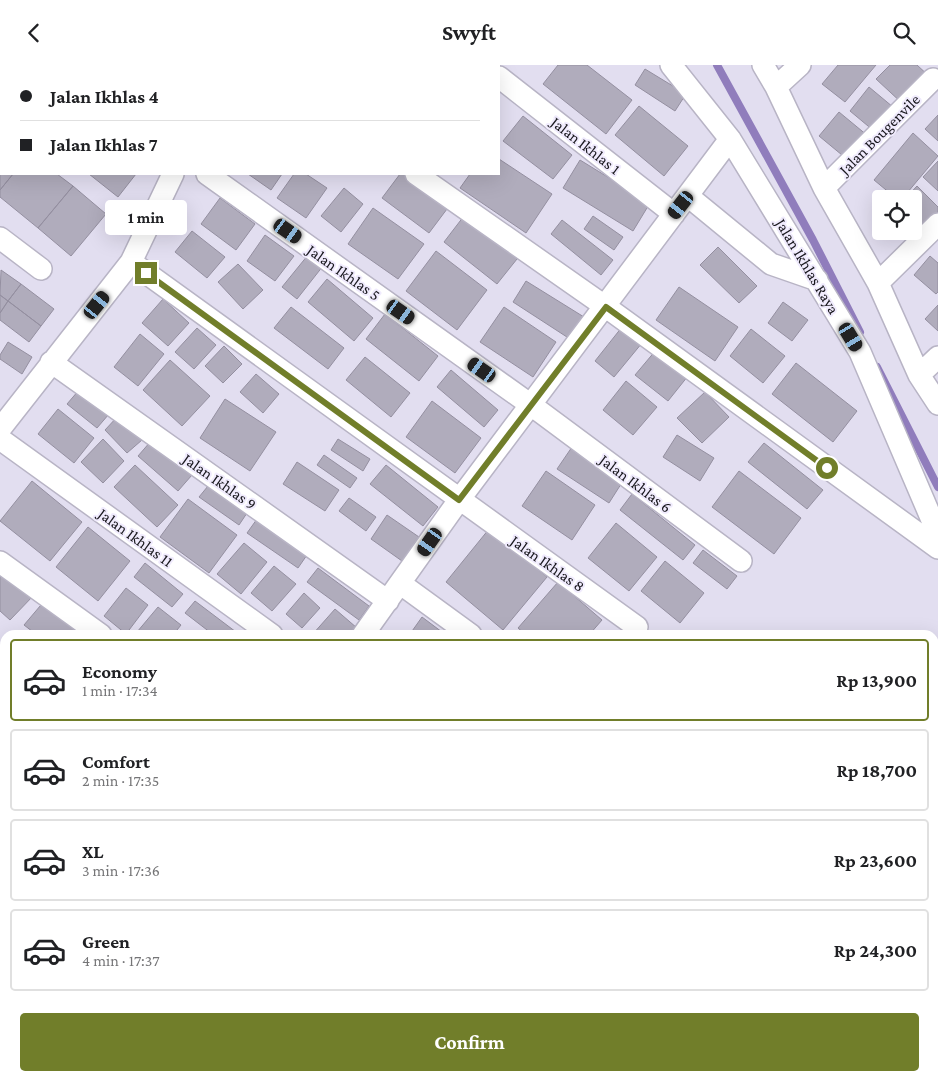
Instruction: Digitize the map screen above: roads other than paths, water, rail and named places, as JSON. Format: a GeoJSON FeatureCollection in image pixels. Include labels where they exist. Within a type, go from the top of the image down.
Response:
{"type":"FeatureCollection","features":[{"type":"Feature","properties":{"kind":"street","name":"Jalan Ikhlas Raya"},"geometry":{"type":"LineString","coordinates":[[671,65],[730,139],[860,352],[938,534]]}},
{"type":"Feature","properties":{"kind":"street"},"geometry":{"type":"LineString","coordinates":[[763,65],[776,87],[824,188],[878,283],[918,375],[938,404]]}},
{"type":"Feature","properties":{"kind":"street"},"geometry":{"type":"LineString","coordinates":[[776,87],[800,65]]}},
{"type":"Feature","properties":{"kind":"street","name":"Jalan Ikhlas 1"},"geometry":{"type":"LineString","coordinates":[[500,78],[674,214]]}},
{"type":"Feature","properties":{"kind":"street","name":"Jalan Bougenvile"},"geometry":{"type":"LineString","coordinates":[[824,188],[933,79]]}},
{"type":"Feature","properties":{"kind":"street"},"geometry":{"type":"LineString","coordinates":[[367,630],[459,500],[606,307],[730,139]]}},
{"type":"Feature","properties":{"kind":"street"},"geometry":{"type":"LineString","coordinates":[[0,429],[131,262],[174,175]]}},
{"type":"Feature","properties":{"kind":"street","name":"Jalan Ikhlas 5"},"geometry":{"type":"LineString","coordinates":[[208,175],[531,405]]}},
{"type":"Feature","properties":{"kind":"street"},"geometry":{"type":"LineString","coordinates":[[417,175],[606,307],[938,548]]}},
{"type":"Feature","properties":{"kind":"street"},"geometry":{"type":"LineString","coordinates":[[688,196],[771,264],[817,280]]}},
{"type":"Feature","properties":{"kind":"street"},"geometry":{"type":"LineString","coordinates":[[878,283],[938,224]]}},
{"type":"Feature","properties":{"kind":"street"},"geometry":{"type":"LineString","coordinates":[[0,239],[41,269]]}},
{"type":"Feature","properties":{"kind":"street","name":"Jalan Ikhlas 8"},"geometry":{"type":"LineString","coordinates":[[131,262],[637,627]]}},
{"type":"Feature","properties":{"kind":"street"},"geometry":{"type":"LineString","coordinates":[[918,375],[938,357]]}},
{"type":"Feature","properties":{"kind":"street","name":"Jalan Ikhlas 9"},"geometry":{"type":"LineString","coordinates":[[51,362],[388,601]]}},
{"type":"Feature","properties":{"kind":"street","name":"Jalan Ikhlas 6"},"geometry":{"type":"LineString","coordinates":[[531,405],[741,561]]}},
{"type":"Feature","properties":{"kind":"street","name":"Jalan Ikhlas 11"},"geometry":{"type":"LineString","coordinates":[[0,439],[265,630]]}},
{"type":"Feature","properties":{"kind":"street"},"geometry":{"type":"LineString","coordinates":[[0,562],[94,630]]}},
{"type":"Feature","properties":{"kind":"street"},"geometry":{"type":"LineString","coordinates":[[400,584],[464,630]]}},
{"type":"Feature","properties":{"kind":"waterway"},"geometry":{"type":"LineString","coordinates":[[717,65],[813,240],[860,332]]}},
{"type":"Feature","properties":{"kind":"waterway"},"geometry":{"type":"LineString","coordinates":[[877,367],[938,487]]}}]}
